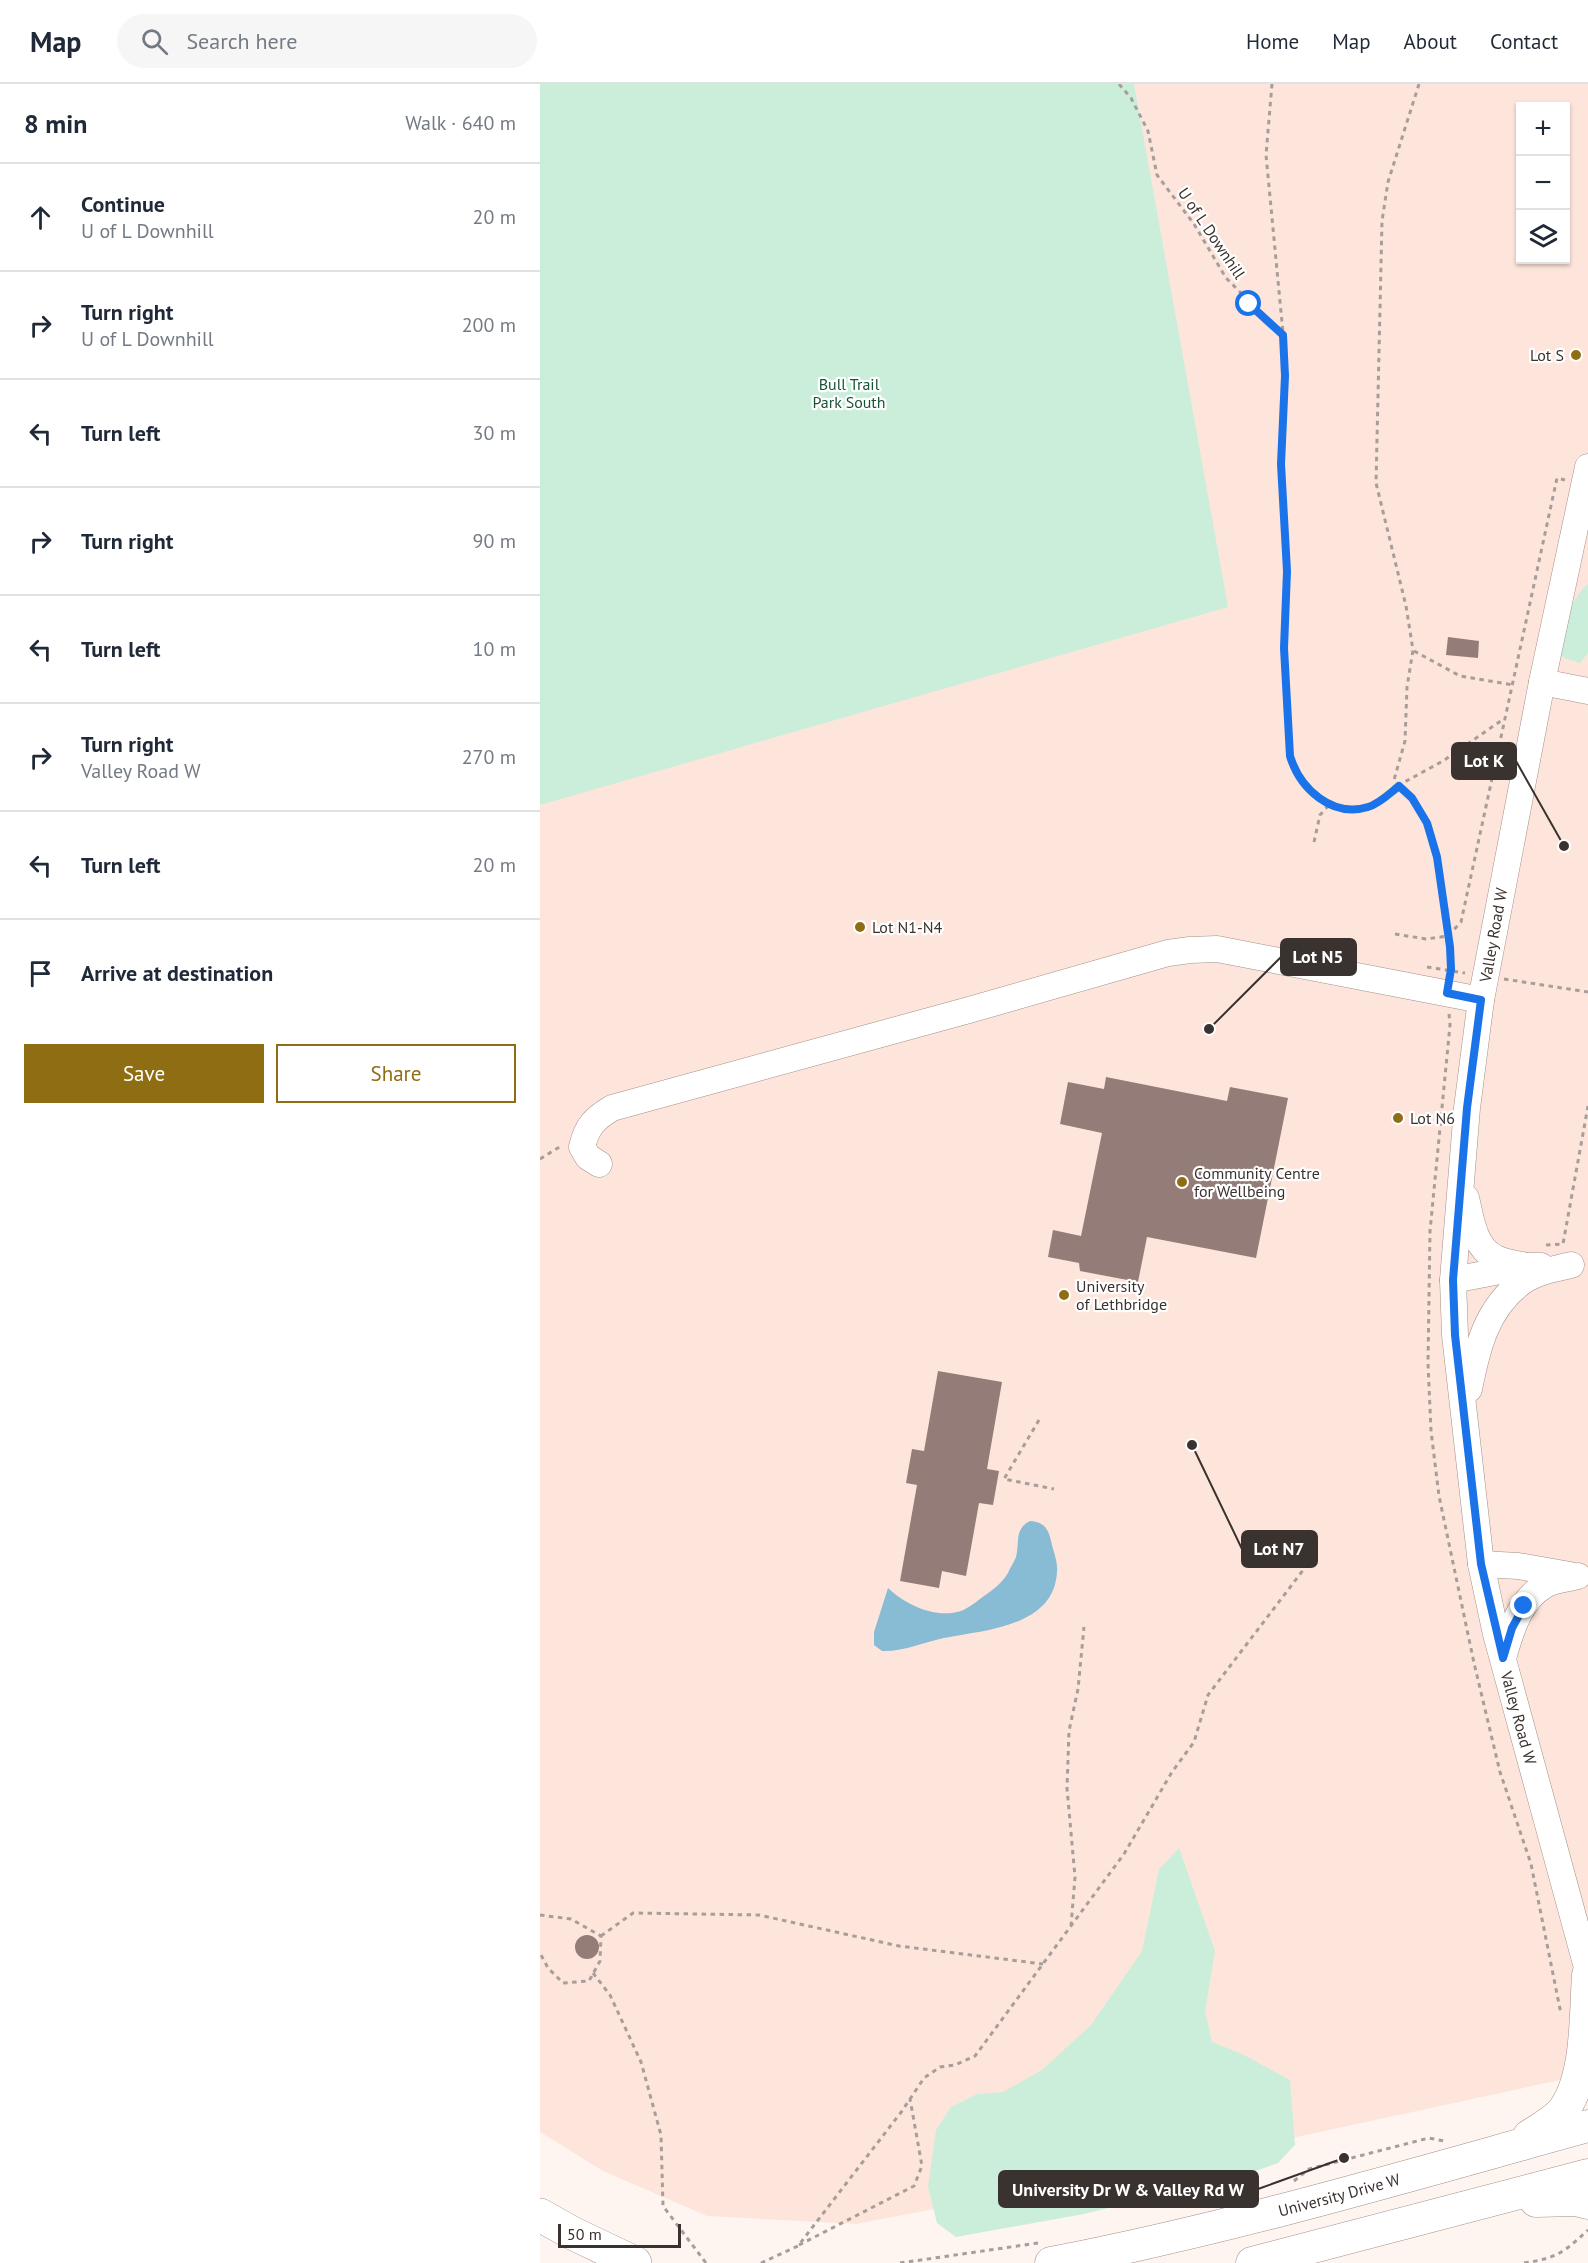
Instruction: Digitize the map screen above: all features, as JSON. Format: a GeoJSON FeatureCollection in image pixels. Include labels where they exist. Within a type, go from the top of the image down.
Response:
{"type":"FeatureCollection","features":[{"type":"Feature","properties":{"kind":"highway"},"geometry":{"type":"LineString","coordinates":[[540,2215],[635,2263]]}},
{"type":"Feature","properties":{"kind":"highway"},"geometry":{"type":"LineString","coordinates":[[540,2223],[586,2263]]}},
{"type":"Feature","properties":{"kind":"main road"},"geometry":{"type":"LineString","coordinates":[[1508,2148],[1550,2123],[1563,2110],[1573,2093],[1581,2075],[1588,1973]]}},
{"type":"Feature","properties":{"kind":"main road","name":"University Drive W"},"geometry":{"type":"LineString","coordinates":[[1046,2253],[1133,2247],[1251,2219],[1588,2126]]}},
{"type":"Feature","properties":{"kind":"main road"},"geometry":{"type":"LineString","coordinates":[[1252,2263],[1588,2175]]}},
{"type":"Feature","properties":{"kind":"main road"},"geometry":{"type":"LineString","coordinates":[[1487,2201],[1576,2200],[1588,2203]]}},
{"type":"Feature","properties":{"kind":"street","name":"Valley Road W"},"geometry":{"type":"LineString","coordinates":[[1588,467],[1585,494],[1542,682],[1481,1000],[1460,1176],[1453,1280],[1455,1335],[1481,1564],[1503,1658],[1588,1973]]}},
{"type":"Feature","properties":{"kind":"street"},"geometry":{"type":"LineString","coordinates":[[1542,682],[1588,691]]}},
{"type":"Feature","properties":{"kind":"street"},"geometry":{"type":"LineString","coordinates":[[599,1164],[588,1157],[582,1147],[586,1131],[599,1116],[612,1108],[1168,953],[1217,949],[1481,1000]]}},
{"type":"Feature","properties":{"kind":"street"},"geometry":{"type":"LineString","coordinates":[[1460,1176],[1474,1231],[1483,1250],[1496,1258],[1526,1266]]}},
{"type":"Feature","properties":{"kind":"street"},"geometry":{"type":"LineString","coordinates":[[1453,1280],[1526,1266],[1579,1264]]}},
{"type":"Feature","properties":{"kind":"street"},"geometry":{"type":"LineString","coordinates":[[1464,1413],[1477,1346],[1496,1310],[1523,1281],[1542,1272],[1579,1264]]}},
{"type":"Feature","properties":{"kind":"street"},"geometry":{"type":"LineString","coordinates":[[1481,1564],[1518,1566],[1583,1578]]}},
{"type":"Feature","properties":{"kind":"street"},"geometry":{"type":"LineString","coordinates":[[1503,1658],[1512,1628],[1533,1594],[1547,1584],[1583,1578]]}},
{"type":"Feature","properties":{"kind":"path","name":"U of L Downhill"},"geometry":{"type":"LineString","coordinates":[[1119,84],[1131,98],[1148,131],[1157,175],[1194,224],[1226,278],[1283,335]]}},
{"type":"Feature","properties":{"kind":"path"},"geometry":{"type":"LineString","coordinates":[[1272,84],[1266,155],[1285,376],[1281,464],[1287,571],[1284,648],[1290,756],[1294,770],[1309,790],[1329,806],[1369,807],[1399,786],[1443,761],[1505,718]]}},
{"type":"Feature","properties":{"kind":"path"},"geometry":{"type":"LineString","coordinates":[[1419,84],[1388,182],[1382,221],[1376,483],[1406,606],[1413,650],[1407,687],[1405,741],[1394,780],[1412,798],[1427,823],[1437,857],[1451,969],[1447,993]]}},
{"type":"Feature","properties":{"kind":"path"},"geometry":{"type":"LineString","coordinates":[[1395,934],[1426,939],[1448,936],[1461,922],[1557,478]]}},
{"type":"Feature","properties":{"kind":"path"},"geometry":{"type":"LineString","coordinates":[[1413,650],[1460,676],[1513,685]]}},
{"type":"Feature","properties":{"kind":"path"},"geometry":{"type":"LineString","coordinates":[[1314,842],[1320,815],[1329,806]]}},
{"type":"Feature","properties":{"kind":"path"},"geometry":{"type":"LineString","coordinates":[[1544,1245],[1563,1244],[1588,1106]]}},
{"type":"Feature","properties":{"kind":"path"},"geometry":{"type":"LineString","coordinates":[[1039,1420],[1004,1479],[1054,1489]]}},
{"type":"Feature","properties":{"kind":"path"},"geometry":{"type":"LineString","coordinates":[[798,2246],[924,2078],[940,2067],[955,2065],[975,2056],[1044,1964],[1124,1854],[1172,1772],[1194,1742],[1208,1695],[1307,1565]]}},
{"type":"Feature","properties":{"kind":"path"},"geometry":{"type":"LineString","coordinates":[[1070,1928],[1075,1877],[1067,1788],[1069,1731],[1078,1689],[1084,1627]]}},
{"type":"Feature","properties":{"kind":"path"},"geometry":{"type":"LineString","coordinates":[[601,1936],[633,1913],[759,1915],[899,1946],[1044,1964]]}},
{"type":"Feature","properties":{"kind":"path"},"geometry":{"type":"LineString","coordinates":[[540,1915],[571,1919],[601,1936]]}},
{"type":"Feature","properties":{"kind":"path"},"geometry":{"type":"LineString","coordinates":[[540,1953],[548,1968],[563,1983],[588,1982],[600,1961],[601,1936]]}},
{"type":"Feature","properties":{"kind":"path"},"geometry":{"type":"LineString","coordinates":[[593,1973],[610,1995],[641,2062],[660,2135],[663,2206],[706,2263]]}},
{"type":"Feature","properties":{"kind":"path"},"geometry":{"type":"LineString","coordinates":[[761,2263],[914,2186],[922,2166],[910,2099]]}},
{"type":"Feature","properties":{"kind":"path"},"geometry":{"type":"LineString","coordinates":[[1287,2187],[1309,2169],[1428,2139],[1446,2141]]}},
{"type":"Feature","properties":{"kind":"path"},"geometry":{"type":"LineString","coordinates":[[1524,2263],[1556,2257],[1588,2230]]}},
{"type":"Feature","properties":{"kind":"path"},"geometry":{"type":"LineString","coordinates":[[900,2263],[1046,2253]]}},
{"type":"Feature","properties":{"kind":"shaded area","name":"University of Lethbridge"},"geometry":{"type":"Polygon","coordinates":[[[785,84],[1588,84],[1588,2074],[1176,2163],[856,2224],[707,2216],[603,2171],[540,2132],[540,515],[785,84]]]}},
{"type":"Feature","properties":{"kind":"green space","name":"Bull Trail Park South"},"geometry":{"type":"Polygon","coordinates":[[[540,84],[1134,84],[1228,607],[540,805],[540,84]]]}},
{"type":"Feature","properties":{"kind":"green space"},"geometry":{"type":"Polygon","coordinates":[[[1588,584],[1588,653],[1580,663],[1559,656],[1570,608],[1588,584]]]}},
{"type":"Feature","properties":{"kind":"green space"},"geometry":{"type":"Polygon","coordinates":[[[1179,1848],[1215,1951],[1205,2011],[1212,2042],[1242,2054],[1290,2080],[1295,2145],[1278,2163],[1250,2173],[1084,2214],[956,2237],[937,2223],[928,2187],[936,2130],[951,2107],[977,2094],[1003,2092],[1042,2070],[1091,2025],[1142,1951],[1159,1869],[1179,1848]]]}},
{"type":"Feature","properties":{"kind":"water"},"geometry":{"type":"Polygon","coordinates":[[[1030,1521],[1040,1523],[1048,1532],[1057,1569],[1053,1590],[1044,1604],[1031,1615],[997,1628],[898,1650],[882,1651],[874,1645],[874,1632],[888,1588],[912,1605],[932,1612],[951,1613],[964,1610],[994,1589],[1006,1577],[1016,1557],[1018,1536],[1025,1524],[1030,1521]]]}},
{"type":"Feature","properties":{"kind":"building"},"geometry":{"type":"Polygon","coordinates":[[[1448,637],[1479,641],[1478,658],[1446,655],[1448,637]]]}},
{"type":"Feature","properties":{"kind":"building","name":"Community Centre for Wellbeing"},"geometry":{"type":"Polygon","coordinates":[[[1106,1077],[1227,1101],[1230,1087],[1288,1098],[1256,1258],[1147,1237],[1138,1282],[1080,1271],[1079,1263],[1048,1257],[1053,1230],[1081,1236],[1102,1133],[1060,1124],[1068,1082],[1104,1089],[1106,1077]]]}},
{"type":"Feature","properties":{"kind":"building"},"geometry":{"type":"Polygon","coordinates":[[[938,1371],[1002,1382],[987,1469],[999,1471],[993,1505],[979,1503],[966,1576],[942,1571],[939,1588],[900,1581],[917,1485],[906,1483],[912,1449],[924,1451],[938,1371]]]}},
{"type":"Feature","properties":{"kind":"building"},"geometry":{"type":"Polygon","coordinates":[[[587,1935],[596,1938],[599,1947],[596,1956],[587,1959],[578,1956],[575,1947],[578,1938],[587,1935]]]}},
{"type":"Feature","properties":{"kind":"place","name":"Lot S"},"geometry":{"type":"Point","coordinates":[1576,355]}},
{"type":"Feature","properties":{"kind":"place","name":"Lot K"},"geometry":{"type":"Point","coordinates":[1564,846]}},
{"type":"Feature","properties":{"kind":"place","name":"Lot N1-N4"},"geometry":{"type":"Point","coordinates":[860,927]}},
{"type":"Feature","properties":{"kind":"place","name":"Lot N5"},"geometry":{"type":"Point","coordinates":[1209,1029]}},
{"type":"Feature","properties":{"kind":"place","name":"Lot N6"},"geometry":{"type":"Point","coordinates":[1398,1118]}},
{"type":"Feature","properties":{"kind":"place","name":"Community Centre for Wellbeing"},"geometry":{"type":"Point","coordinates":[1182,1182]}},
{"type":"Feature","properties":{"kind":"place","name":"University of Lethbridge"},"geometry":{"type":"Point","coordinates":[1064,1295]}},
{"type":"Feature","properties":{"kind":"place","name":"Lot N7"},"geometry":{"type":"Point","coordinates":[1192,1445]}},
{"type":"Feature","properties":{"kind":"place","name":"University Dr W & Valley Rd W"},"geometry":{"type":"Point","coordinates":[1344,2158]}},
{"type":"Feature","properties":{"kind":"route"},"geometry":{"type":"LineString","coordinates":[[1249,304],[1283,335],[1285,376],[1281,464],[1287,571],[1284,648],[1290,756],[1294,770],[1309,790],[1329,806],[1369,807],[1399,786],[1412,798],[1427,823],[1437,857],[1450,947],[1451,969],[1447,993],[1481,1000],[1460,1176],[1453,1280],[1455,1335],[1481,1564],[1503,1658],[1512,1628],[1524,1606]]}}]}
